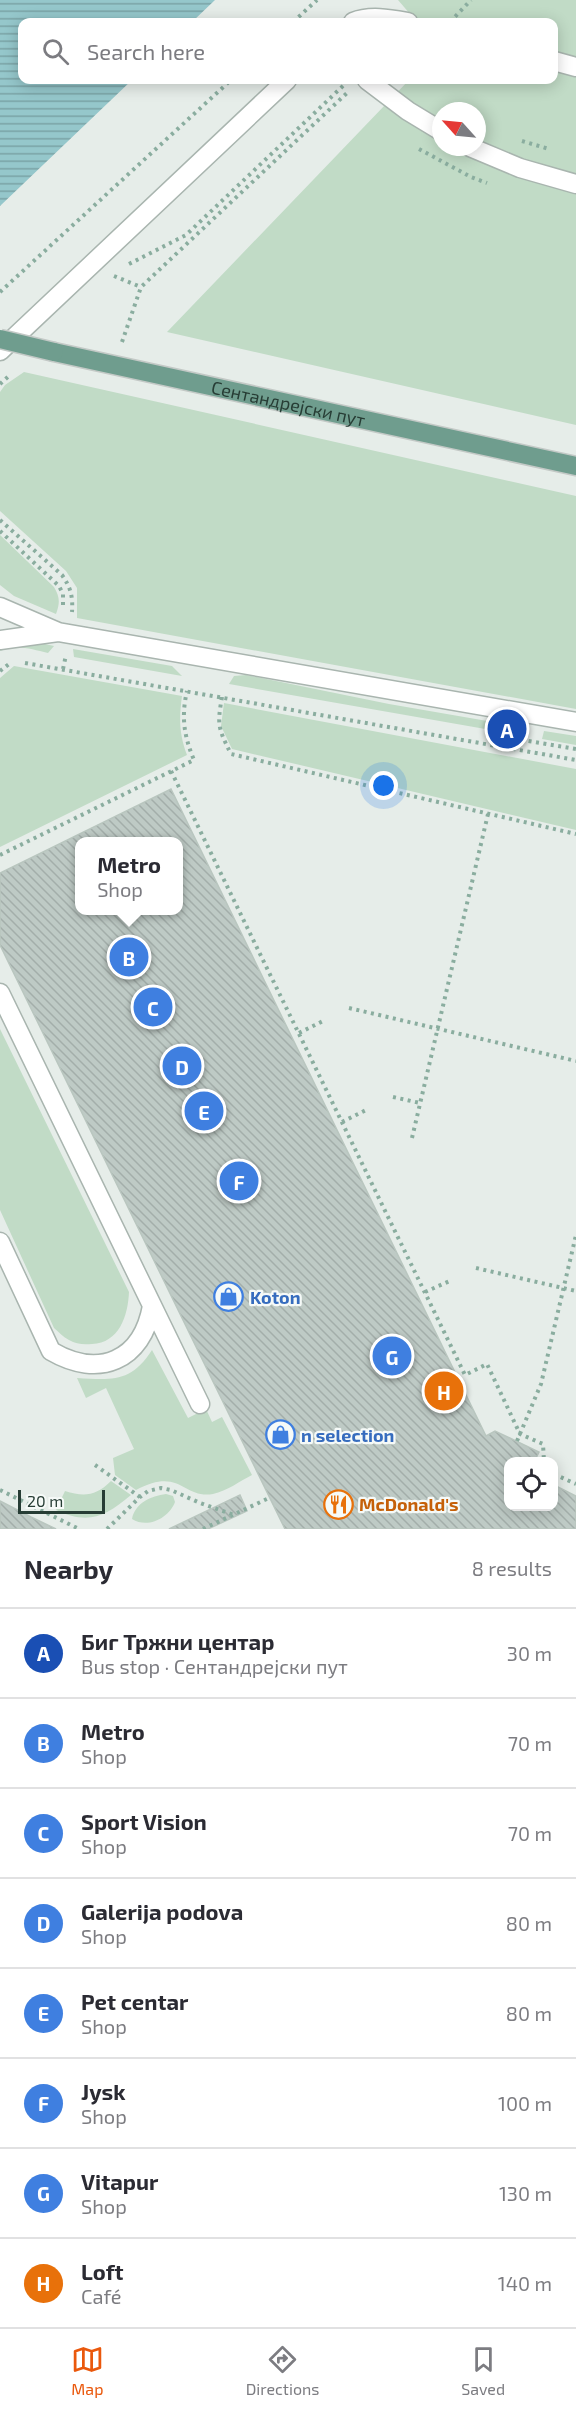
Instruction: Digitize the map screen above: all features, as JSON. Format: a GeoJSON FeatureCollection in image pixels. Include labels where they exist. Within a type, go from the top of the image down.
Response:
{"type":"FeatureCollection","features":[{"type":"Feature","properties":{"kind":"main road","name":"Сентандрејски пут"},"geometry":{"type":"LineString","coordinates":[[0,339],[576,466]]}},
{"type":"Feature","properties":{"kind":"street"},"geometry":{"type":"LineString","coordinates":[[558,61],[576,67]]}},
{"type":"Feature","properties":{"kind":"street"},"geometry":{"type":"LineString","coordinates":[[0,351],[283,84]]}},
{"type":"Feature","properties":{"kind":"street"},"geometry":{"type":"LineString","coordinates":[[372,84],[432,126]]}},
{"type":"Feature","properties":{"kind":"street"},"geometry":{"type":"LineString","coordinates":[[486,154],[520,168],[576,184]]}},
{"type":"Feature","properties":{"kind":"street"},"geometry":{"type":"LineString","coordinates":[[0,607],[62,632],[576,722]]}},
{"type":"Feature","properties":{"kind":"street"},"geometry":{"type":"LineString","coordinates":[[0,640],[62,632]]}},
{"type":"Feature","properties":{"kind":"street"},"geometry":{"type":"LineString","coordinates":[[0,993],[200,1404]]}},
{"type":"Feature","properties":{"kind":"street"},"geometry":{"type":"LineString","coordinates":[[0,1242],[51,1351],[67,1361],[83,1365],[99,1365],[113,1361],[127,1353],[145,1332],[152,1306]]}},
{"type":"Feature","properties":{"kind":"path"},"geometry":{"type":"LineString","coordinates":[[298,18],[318,0]]}},
{"type":"Feature","properties":{"kind":"path"},"geometry":{"type":"LineString","coordinates":[[453,18],[471,0]]}},
{"type":"Feature","properties":{"kind":"path"},"geometry":{"type":"LineString","coordinates":[[0,292],[227,84]]}},
{"type":"Feature","properties":{"kind":"path"},"geometry":{"type":"LineString","coordinates":[[141,286],[111,275],[186,235],[346,84]]}},
{"type":"Feature","properties":{"kind":"path"},"geometry":{"type":"LineString","coordinates":[[121,345],[141,286],[350,90]]}},
{"type":"Feature","properties":{"kind":"path"},"geometry":{"type":"LineString","coordinates":[[516,139],[550,149]]}},
{"type":"Feature","properties":{"kind":"path"},"geometry":{"type":"LineString","coordinates":[[0,520],[62,575],[68,584],[73,597],[62,632]]}},
{"type":"Feature","properties":{"kind":"path"},"geometry":{"type":"LineString","coordinates":[[0,531],[59,586],[63,594],[63,669]]}},
{"type":"Feature","properties":{"kind":"path"},"geometry":{"type":"LineString","coordinates":[[0,671],[12,662]]}},
{"type":"Feature","properties":{"kind":"path"},"geometry":{"type":"LineString","coordinates":[[21,662],[576,760]]}},
{"type":"Feature","properties":{"kind":"path"},"geometry":{"type":"LineString","coordinates":[[0,855],[194,760],[183,727],[183,709],[187,691]]}},
{"type":"Feature","properties":{"kind":"path"},"geometry":{"type":"LineString","coordinates":[[222,696],[218,721],[220,733],[231,754],[576,834]]}},
{"type":"Feature","properties":{"kind":"path"},"geometry":{"type":"LineString","coordinates":[[171,771],[465,1375],[486,1364],[520,1434],[543,1444],[544,1457]]}},
{"type":"Feature","properties":{"kind":"path"},"geometry":{"type":"LineString","coordinates":[[412,1138],[488,814]]}},
{"type":"Feature","properties":{"kind":"path"},"geometry":{"type":"LineString","coordinates":[[350,1008],[576,1061]]}},
{"type":"Feature","properties":{"kind":"path"},"geometry":{"type":"LineString","coordinates":[[299,1033],[325,1020]]}},
{"type":"Feature","properties":{"kind":"path"},"geometry":{"type":"LineString","coordinates":[[393,1097],[420,1103]]}},
{"type":"Feature","properties":{"kind":"path"},"geometry":{"type":"LineString","coordinates":[[342,1122],[368,1109]]}},
{"type":"Feature","properties":{"kind":"path"},"geometry":{"type":"LineString","coordinates":[[517,1441],[541,1384],[576,1235]]}},
{"type":"Feature","properties":{"kind":"path"},"geometry":{"type":"LineString","coordinates":[[476,1268],[576,1291]]}},
{"type":"Feature","properties":{"kind":"path"},"geometry":{"type":"LineString","coordinates":[[425,1292],[452,1280]]}},
{"type":"Feature","properties":{"kind":"path"},"geometry":{"type":"LineString","coordinates":[[95,1465],[140,1497]]}},
{"type":"Feature","properties":{"kind":"path"},"geometry":{"type":"LineString","coordinates":[[558,1476],[576,1484]]}},
{"type":"Feature","properties":{"kind":"path"},"geometry":{"type":"LineString","coordinates":[[107,1529],[140,1497],[148,1491],[161,1488],[234,1515]]}},
{"type":"Feature","properties":{"kind":"path"},"geometry":{"type":"LineString","coordinates":[[0,1490],[79,1529]]}},
{"type":"Feature","properties":{"kind":"path"},"geometry":{"type":"LineString","coordinates":[[203,1529],[269,1498]]}},
{"type":"Feature","properties":{"kind":"green space"},"geometry":{"type":"Polygon","coordinates":[[[398,0],[576,0],[576,425],[167,332],[405,84],[558,84],[558,18],[414,18],[398,0]]]}},
{"type":"Feature","properties":{"kind":"green space"},"geometry":{"type":"Polygon","coordinates":[[[24,372],[576,496],[576,709],[77,618],[77,588],[66,571],[0,511],[0,392],[5,385],[24,372]]]}},
{"type":"Feature","properties":{"kind":"green space"},"geometry":{"type":"Polygon","coordinates":[[[0,535],[54,587],[59,600],[56,614],[14,596],[0,585],[0,535]]]}},
{"type":"Feature","properties":{"kind":"green space"},"geometry":{"type":"Polygon","coordinates":[[[36,642],[54,646],[48,653],[18,648],[0,651],[0,647],[36,642]]]}},
{"type":"Feature","properties":{"kind":"green space"},"geometry":{"type":"Polygon","coordinates":[[[73,649],[172,666],[182,676],[74,657],[73,649]]]}},
{"type":"Feature","properties":{"kind":"green space"},"geometry":{"type":"Polygon","coordinates":[[[14,666],[182,696],[180,726],[187,755],[0,847],[0,678],[14,666]]]}},
{"type":"Feature","properties":{"kind":"green space"},"geometry":{"type":"Polygon","coordinates":[[[246,675],[493,722],[491,730],[229,684],[234,676],[246,675]]]}},
{"type":"Feature","properties":{"kind":"green space"},"geometry":{"type":"Polygon","coordinates":[[[224,703],[576,769],[576,830],[232,749],[221,726],[224,703]]]}},
{"type":"Feature","properties":{"kind":"green space"},"geometry":{"type":"Polygon","coordinates":[[[544,731],[576,736],[576,745],[542,739],[544,731]]]}},
{"type":"Feature","properties":{"kind":"green space"},"geometry":{"type":"Polygon","coordinates":[[[0,1029],[129,1292],[127,1310],[120,1327],[109,1339],[101,1342],[77,1343],[67,1339],[54,1328],[0,1210],[0,1029]]]}},
{"type":"Feature","properties":{"kind":"green space"},"geometry":{"type":"Polygon","coordinates":[[[152,1350],[188,1418],[206,1409],[212,1422],[222,1417],[252,1475],[223,1491],[203,1494],[172,1482],[162,1481],[136,1490],[115,1475],[113,1458],[134,1449],[106,1388],[86,1398],[77,1378],[110,1379],[128,1374],[144,1361],[152,1350]]]}},
{"type":"Feature","properties":{"kind":"green space"},"geometry":{"type":"Polygon","coordinates":[[[111,1481],[131,1495],[113,1509],[87,1518],[67,1515],[56,1510],[65,1491],[90,1494],[100,1490],[111,1481]]]}},
{"type":"Feature","properties":{"kind":"green space"},"geometry":{"type":"Polygon","coordinates":[[[166,1494],[173,1496],[175,1502],[163,1517],[145,1523],[132,1519],[136,1509],[144,1501],[166,1494]]]}},
{"type":"Feature","properties":{"kind":"water"},"geometry":{"type":"Polygon","coordinates":[[[0,0],[215,0],[196,18],[18,18],[18,84],[128,84],[0,206],[0,0]]]}},
{"type":"Feature","properties":{"kind":"building"},"geometry":{"type":"Polygon","coordinates":[[[171,789],[486,1436],[495,1431],[539,1452],[536,1457],[504,1457],[504,1511],[558,1511],[558,1487],[576,1496],[576,1529],[285,1529],[0,945],[0,873],[171,789]]]}},
{"type":"Feature","properties":{"kind":"building"},"geometry":{"type":"Polygon","coordinates":[[[240,1495],[247,1511],[208,1529],[169,1529],[240,1495]]]}},
{"type":"Feature","properties":{"kind":"building"},"geometry":{"type":"Polygon","coordinates":[[[0,1501],[31,1517],[56,1529],[0,1529],[0,1501]]]}},
{"type":"Feature","properties":{"kind":"place","name":"Биг Тржни центар"},"geometry":{"type":"Point","coordinates":[507,729]}},
{"type":"Feature","properties":{"kind":"place","name":"Metro"},"geometry":{"type":"Point","coordinates":[129,957]}},
{"type":"Feature","properties":{"kind":"place","name":"Sport Vision"},"geometry":{"type":"Point","coordinates":[153,1007]}},
{"type":"Feature","properties":{"kind":"place","name":"Galerija podova"},"geometry":{"type":"Point","coordinates":[182,1066]}},
{"type":"Feature","properties":{"kind":"place","name":"Pet centar"},"geometry":{"type":"Point","coordinates":[204,1111]}},
{"type":"Feature","properties":{"kind":"place","name":"Jysk"},"geometry":{"type":"Point","coordinates":[239,1181]}},
{"type":"Feature","properties":{"kind":"place","name":"Koton"},"geometry":{"type":"Point","coordinates":[229,1297]}},
{"type":"Feature","properties":{"kind":"place","name":"Vitapur"},"geometry":{"type":"Point","coordinates":[392,1356]}},
{"type":"Feature","properties":{"kind":"place","name":"Loft"},"geometry":{"type":"Point","coordinates":[444,1391]}},
{"type":"Feature","properties":{"kind":"place","name":"n selection"},"geometry":{"type":"Point","coordinates":[280,1435]}},
{"type":"Feature","properties":{"kind":"place","name":"McDonald's"},"geometry":{"type":"Point","coordinates":[338,1504]}}]}
